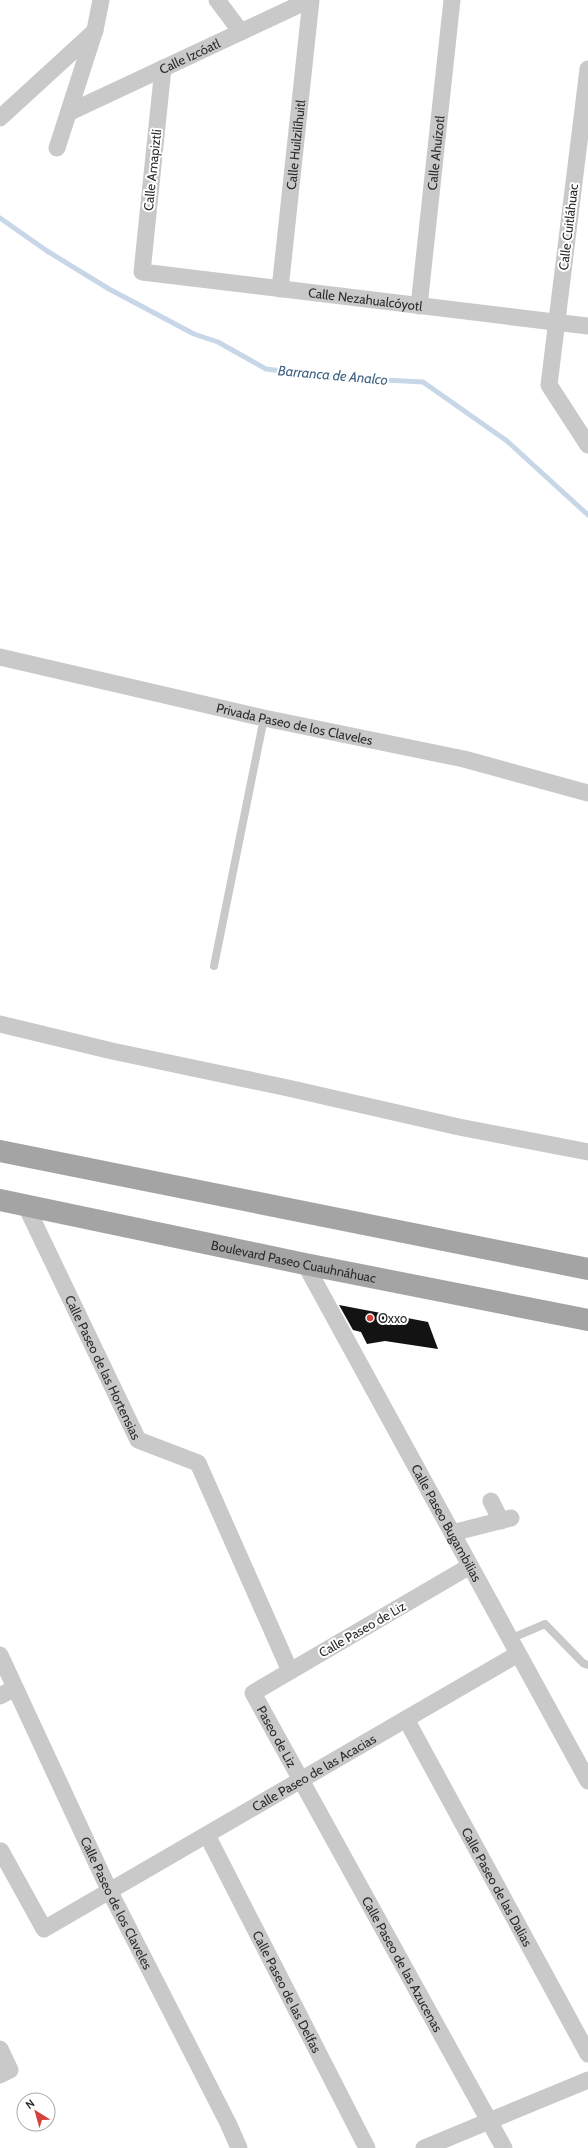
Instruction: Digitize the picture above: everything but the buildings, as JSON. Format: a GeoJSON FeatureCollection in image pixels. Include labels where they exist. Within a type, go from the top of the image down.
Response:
{"type":"FeatureCollection","features":[{"type":"Feature","properties":{"kind":"main road"},"geometry":{"type":"LineString","coordinates":[[0,1151],[588,1269]]}},
{"type":"Feature","properties":{"kind":"main road","name":"Boulevard Paseo Cuauhnáhuac"},"geometry":{"type":"LineString","coordinates":[[0,1200],[25,1204],[305,1264],[588,1320]]}},
{"type":"Feature","properties":{"kind":"street"},"geometry":{"type":"LineString","coordinates":[[57,148],[70,112],[95,30],[101,0]]}},
{"type":"Feature","properties":{"kind":"street"},"geometry":{"type":"LineString","coordinates":[[217,0],[241,32]]}},
{"type":"Feature","properties":{"kind":"street","name":"Calle Izcóatl"},"geometry":{"type":"LineString","coordinates":[[70,112],[310,0]]}},
{"type":"Feature","properties":{"kind":"street","name":"Calle Huilzilíhuitl"},"geometry":{"type":"LineString","coordinates":[[280,289],[310,0]]}},
{"type":"Feature","properties":{"kind":"street","name":"Calle Ahuízotl"},"geometry":{"type":"LineString","coordinates":[[419,306],[452,0]]}},
{"type":"Feature","properties":{"kind":"street"},"geometry":{"type":"LineString","coordinates":[[0,118],[95,30]]}},
{"type":"Feature","properties":{"kind":"street","name":"Calle Amapiztli"},"geometry":{"type":"LineString","coordinates":[[142,272],[163,68]]}},
{"type":"Feature","properties":{"kind":"street","name":"Calle Cuitláhuac"},"geometry":{"type":"LineString","coordinates":[[588,69],[549,385],[588,445]]}},
{"type":"Feature","properties":{"kind":"street","name":"Calle Nezahualcóyotl"},"geometry":{"type":"LineString","coordinates":[[142,272],[588,326]]}},
{"type":"Feature","properties":{"kind":"street","name":"Privada Paseo de los Claveles"},"geometry":{"type":"LineString","coordinates":[[0,657],[264,718],[464,759],[588,793]]}},
{"type":"Feature","properties":{"kind":"street"},"geometry":{"type":"LineString","coordinates":[[0,1024],[112,1051],[288,1088],[459,1127],[588,1152]]}},
{"type":"Feature","properties":{"kind":"street","name":"Calle Paseo de las Hortensias"},"geometry":{"type":"LineString","coordinates":[[25,1204],[138,1440],[198,1463],[290,1671]]}},
{"type":"Feature","properties":{"kind":"street","name":"Calle Paseo Bugambilias"},"geometry":{"type":"LineString","coordinates":[[305,1264],[588,1781]]}},
{"type":"Feature","properties":{"kind":"street"},"geometry":{"type":"LineString","coordinates":[[452,1533],[506,1519],[491,1501]]}},
{"type":"Feature","properties":{"kind":"street","name":"Calle Paseo de Liz"},"geometry":{"type":"LineString","coordinates":[[253,1692],[470,1566]]}},
{"type":"Feature","properties":{"kind":"street","name":"Calle Paseo de las Acacias"},"geometry":{"type":"LineString","coordinates":[[0,1851],[44,1929],[518,1654]]}},
{"type":"Feature","properties":{"kind":"street","name":"Calle Paseo de los Claveles"},"geometry":{"type":"LineString","coordinates":[[0,1655],[110,1892],[228,2123],[239,2148]]}},
{"type":"Feature","properties":{"kind":"street"},"geometry":{"type":"LineString","coordinates":[[0,1696],[15,1688]]}},
{"type":"Feature","properties":{"kind":"street","name":"Paseo de Liz"},"geometry":{"type":"LineString","coordinates":[[253,1692],[302,1780]]}},
{"type":"Feature","properties":{"kind":"street","name":"Calle Paseo de las Dalias"},"geometry":{"type":"LineString","coordinates":[[406,1719],[588,2054]]}},
{"type":"Feature","properties":{"kind":"street","name":"Calle Paseo de las Azucenas"},"geometry":{"type":"LineString","coordinates":[[302,1780],[504,2148]]}},
{"type":"Feature","properties":{"kind":"street","name":"Calle Paseo de las Delfas"},"geometry":{"type":"LineString","coordinates":[[207,1835],[367,2148]]}},
{"type":"Feature","properties":{"kind":"street"},"geometry":{"type":"LineString","coordinates":[[0,2049],[10,2070],[0,2075]]}},
{"type":"Feature","properties":{"kind":"street"},"geometry":{"type":"LineString","coordinates":[[424,2148],[588,2080]]}},
{"type":"Feature","properties":{"kind":"lane"},"geometry":{"type":"LineString","coordinates":[[214,966],[264,718]]}},
{"type":"Feature","properties":{"kind":"lane"},"geometry":{"type":"LineString","coordinates":[[510,1639],[545,1624],[583,1663],[588,1665]]}},
{"type":"Feature","properties":{"kind":"waterway","name":"Barranca de Analco"},"geometry":{"type":"LineString","coordinates":[[0,218],[47,251],[109,289],[194,334],[218,342],[266,369],[328,377],[423,382],[507,441],[588,515]]}},
{"type":"Feature","properties":{"kind":"place","name":"Oxxo"},"geometry":{"type":"Point","coordinates":[370,1318]}}]}
